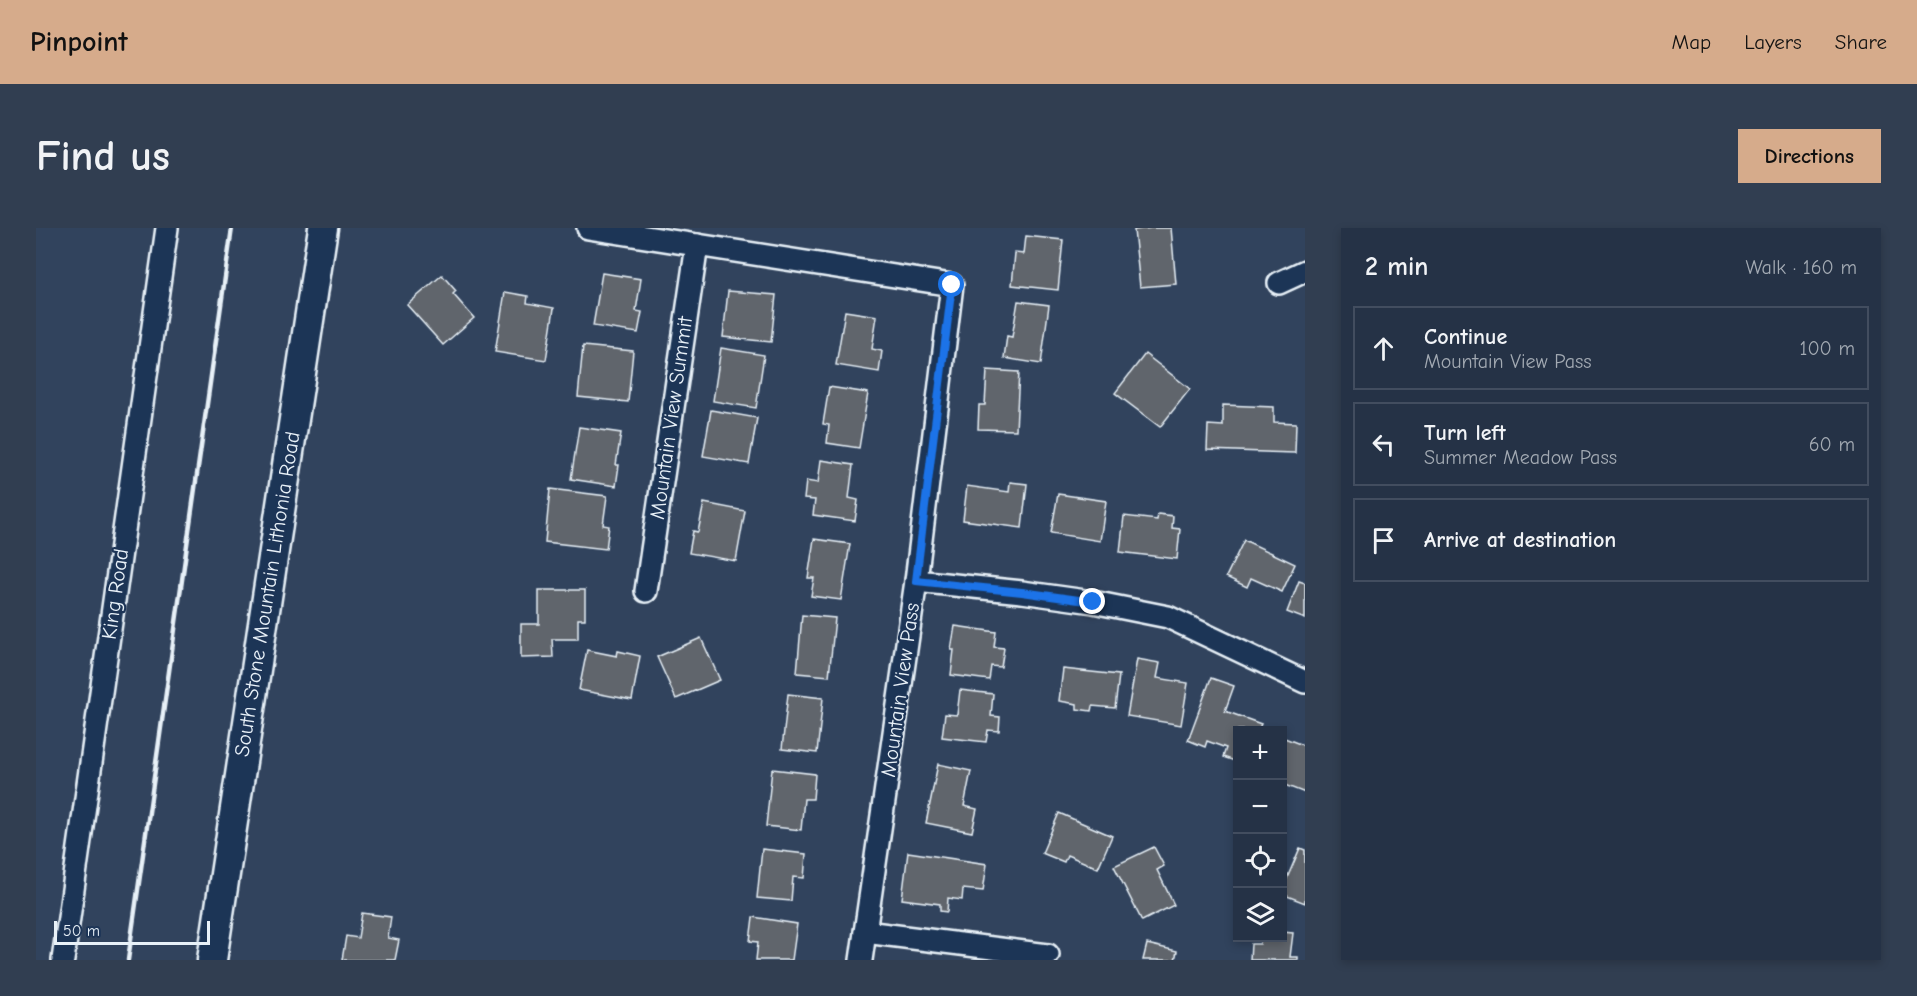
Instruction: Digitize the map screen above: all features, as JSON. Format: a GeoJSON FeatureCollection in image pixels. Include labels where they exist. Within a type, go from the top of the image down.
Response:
{"type":"FeatureCollection","features":[{"type":"Feature","properties":{"kind":"main road","name":"South Stone Mountain Lithonia Road"},"geometry":{"type":"LineString","coordinates":[[212,960],[323,228]]}},
{"type":"Feature","properties":{"kind":"street","name":"King Road"},"geometry":{"type":"LineString","coordinates":[[63,960],[167,228]]}},
{"type":"Feature","properties":{"kind":"street","name":"Mountain View Pass"},"geometry":{"type":"LineString","coordinates":[[588,228],[952,285],[916,581],[861,960]]}},
{"type":"Feature","properties":{"kind":"street","name":"Mountain View Summit"},"geometry":{"type":"LineString","coordinates":[[646,591],[696,245]]}},
{"type":"Feature","properties":{"kind":"street"},"geometry":{"type":"LineString","coordinates":[[1279,283],[1305,271]]}},
{"type":"Feature","properties":{"kind":"street"},"geometry":{"type":"LineString","coordinates":[[916,581],[1093,602],[1168,617],[1305,682]]}},
{"type":"Feature","properties":{"kind":"street"},"geometry":{"type":"LineString","coordinates":[[865,932],[1048,955]]}},
{"type":"Feature","properties":{"kind":"building"},"geometry":{"type":"Polygon","coordinates":[[[1171,228],[1176,284],[1140,287],[1134,230],[1171,228]]]}},
{"type":"Feature","properties":{"kind":"building"},"geometry":{"type":"Polygon","coordinates":[[[1026,236],[1063,240],[1058,290],[1012,285],[1015,253],[1024,254],[1026,236]]]}},
{"type":"Feature","properties":{"kind":"building"},"geometry":{"type":"Polygon","coordinates":[[[602,273],[641,279],[636,311],[642,312],[638,333],[593,326],[602,273]]]}},
{"type":"Feature","properties":{"kind":"building"},"geometry":{"type":"Polygon","coordinates":[[[442,275],[456,291],[453,294],[474,318],[443,345],[407,305],[442,275]]]}},
{"type":"Feature","properties":{"kind":"building"},"geometry":{"type":"Polygon","coordinates":[[[728,291],[776,295],[771,342],[723,337],[728,291]]]}},
{"type":"Feature","properties":{"kind":"building"},"geometry":{"type":"Polygon","coordinates":[[[505,292],[528,296],[527,303],[554,308],[546,360],[495,352],[505,292]]]}},
{"type":"Feature","properties":{"kind":"building"},"geometry":{"type":"Polygon","coordinates":[[[1018,301],[1049,305],[1041,364],[1004,358],[1007,336],[1012,337],[1018,301]]]}},
{"type":"Feature","properties":{"kind":"building"},"geometry":{"type":"Polygon","coordinates":[[[845,311],[877,316],[872,349],[882,351],[879,372],[836,365],[845,311]]]}},
{"type":"Feature","properties":{"kind":"building"},"geometry":{"type":"Polygon","coordinates":[[[583,346],[633,351],[628,402],[578,397],[583,346]]]}},
{"type":"Feature","properties":{"kind":"building"},"geometry":{"type":"Polygon","coordinates":[[[721,348],[764,355],[756,408],[713,401],[721,348]]]}},
{"type":"Feature","properties":{"kind":"building"},"geometry":{"type":"Polygon","coordinates":[[[1145,354],[1190,389],[1160,427],[1115,393],[1145,354]]]}},
{"type":"Feature","properties":{"kind":"building"},"geometry":{"type":"Polygon","coordinates":[[[987,370],[1019,372],[1016,430],[978,429],[979,405],[985,405],[987,370]]]}},
{"type":"Feature","properties":{"kind":"building"},"geometry":{"type":"Polygon","coordinates":[[[829,387],[868,393],[859,448],[827,443],[829,425],[823,424],[829,387]]]}},
{"type":"Feature","properties":{"kind":"building"},"geometry":{"type":"Polygon","coordinates":[[[1223,405],[1274,407],[1274,422],[1296,423],[1295,453],[1207,450],[1208,425],[1223,426],[1223,405]]]}},
{"type":"Feature","properties":{"kind":"building"},"geometry":{"type":"Polygon","coordinates":[[[711,410],[757,418],[749,464],[703,456],[711,410]]]}},
{"type":"Feature","properties":{"kind":"building"},"geometry":{"type":"Polygon","coordinates":[[[579,427],[621,433],[616,465],[619,465],[616,486],[571,479],[579,427]]]}},
{"type":"Feature","properties":{"kind":"building"},"geometry":{"type":"Polygon","coordinates":[[[821,460],[853,465],[849,498],[858,500],[855,521],[813,515],[815,500],[804,499],[806,481],[818,483],[821,460]]]}},
{"type":"Feature","properties":{"kind":"building"},"geometry":{"type":"Polygon","coordinates":[[[1010,482],[1027,484],[1022,528],[963,520],[967,486],[1009,492],[1010,482]]]}},
{"type":"Feature","properties":{"kind":"building"},"geometry":{"type":"Polygon","coordinates":[[[550,489],[607,496],[603,525],[609,526],[606,549],[545,542],[550,489]]]}},
{"type":"Feature","properties":{"kind":"building"},"geometry":{"type":"Polygon","coordinates":[[[1058,494],[1106,501],[1100,541],[1051,533],[1058,494]]]}},
{"type":"Feature","properties":{"kind":"building"},"geometry":{"type":"Polygon","coordinates":[[[704,503],[745,511],[736,561],[689,553],[693,531],[698,532],[704,503]]]}},
{"type":"Feature","properties":{"kind":"building"},"geometry":{"type":"Polygon","coordinates":[[[1158,514],[1173,516],[1172,528],[1180,529],[1177,559],[1120,552],[1124,516],[1157,520],[1158,514]]]}},
{"type":"Feature","properties":{"kind":"building"},"geometry":{"type":"Polygon","coordinates":[[[814,539],[850,544],[841,600],[811,596],[814,578],[808,578],[814,539]]]}},
{"type":"Feature","properties":{"kind":"building"},"geometry":{"type":"Polygon","coordinates":[[[1244,540],[1295,564],[1282,592],[1251,578],[1247,587],[1226,577],[1244,540]]]}},
{"type":"Feature","properties":{"kind":"building"},"geometry":{"type":"Polygon","coordinates":[[[1299,581],[1305,583],[1305,619],[1287,612],[1299,581]]]}},
{"type":"Feature","properties":{"kind":"building"},"geometry":{"type":"Polygon","coordinates":[[[539,590],[585,590],[585,619],[578,619],[578,639],[552,639],[553,657],[521,658],[521,624],[539,624],[539,590]]]}},
{"type":"Feature","properties":{"kind":"building"},"geometry":{"type":"Polygon","coordinates":[[[802,615],[835,618],[829,676],[797,673],[802,615]]]}},
{"type":"Feature","properties":{"kind":"building"},"geometry":{"type":"Polygon","coordinates":[[[955,626],[996,632],[994,647],[1004,648],[1001,667],[991,666],[989,680],[951,675],[954,650],[951,650],[955,626]]]}},
{"type":"Feature","properties":{"kind":"building"},"geometry":{"type":"Polygon","coordinates":[[[701,638],[720,680],[676,699],[657,657],[701,638]]]}},
{"type":"Feature","properties":{"kind":"building"},"geometry":{"type":"Polygon","coordinates":[[[587,650],[617,656],[618,651],[640,656],[632,700],[579,690],[587,650]]]}},
{"type":"Feature","properties":{"kind":"building"},"geometry":{"type":"Polygon","coordinates":[[[1137,659],[1160,663],[1157,678],[1188,683],[1181,725],[1127,716],[1137,659]]]}},
{"type":"Feature","properties":{"kind":"building"},"geometry":{"type":"Polygon","coordinates":[[[1063,669],[1119,675],[1115,708],[1092,706],[1091,711],[1077,709],[1077,704],[1059,701],[1063,669]]]}},
{"type":"Feature","properties":{"kind":"building"},"geometry":{"type":"Polygon","coordinates":[[[1211,678],[1234,686],[1225,711],[1261,724],[1260,726],[1233,726],[1233,760],[1223,757],[1226,748],[1207,741],[1205,747],[1188,740],[1211,678]]]}},
{"type":"Feature","properties":{"kind":"building"},"geometry":{"type":"Polygon","coordinates":[[[960,690],[993,694],[991,716],[1000,717],[999,731],[988,730],[986,742],[942,737],[945,714],[957,715],[960,690]]]}},
{"type":"Feature","properties":{"kind":"building"},"geometry":{"type":"Polygon","coordinates":[[[788,694],[823,698],[817,753],[782,749],[788,694]]]}},
{"type":"Feature","properties":{"kind":"building"},"geometry":{"type":"Polygon","coordinates":[[[1287,739],[1305,746],[1305,793],[1287,786],[1287,739]]]}},
{"type":"Feature","properties":{"kind":"building"},"geometry":{"type":"Polygon","coordinates":[[[938,764],[971,771],[964,806],[977,809],[972,832],[926,823],[938,764]]]}},
{"type":"Feature","properties":{"kind":"building"},"geometry":{"type":"Polygon","coordinates":[[[772,769],[815,774],[813,799],[804,799],[801,830],[766,826],[772,769]]]}},
{"type":"Feature","properties":{"kind":"building"},"geometry":{"type":"Polygon","coordinates":[[[1059,813],[1112,836],[1098,868],[1067,855],[1064,862],[1042,853],[1059,813]]]}},
{"type":"Feature","properties":{"kind":"building"},"geometry":{"type":"Polygon","coordinates":[[[1154,847],[1164,866],[1157,870],[1174,905],[1142,921],[1114,866],[1154,847]]]}},
{"type":"Feature","properties":{"kind":"building"},"geometry":{"type":"Polygon","coordinates":[[[1300,848],[1305,850],[1305,903],[1287,896],[1287,878],[1300,848]]]}},
{"type":"Feature","properties":{"kind":"building"},"geometry":{"type":"Polygon","coordinates":[[[762,849],[806,854],[804,878],[793,877],[791,901],[757,898],[762,849]]]}},
{"type":"Feature","properties":{"kind":"building"},"geometry":{"type":"Polygon","coordinates":[[[908,852],[987,864],[983,891],[963,889],[962,900],[948,898],[947,912],[940,911],[940,904],[902,899],[908,852]]]}},
{"type":"Feature","properties":{"kind":"building"},"geometry":{"type":"Polygon","coordinates":[[[362,913],[391,917],[388,938],[399,940],[395,960],[342,960],[346,936],[358,938],[362,913]]]}},
{"type":"Feature","properties":{"kind":"building"},"geometry":{"type":"Polygon","coordinates":[[[753,917],[797,924],[792,960],[756,960],[758,942],[750,941],[753,917]]]}},
{"type":"Feature","properties":{"kind":"building"},"geometry":{"type":"Polygon","coordinates":[[[1287,932],[1293,933],[1290,957],[1298,957],[1298,960],[1250,960],[1251,944],[1260,944],[1260,942],[1287,942],[1287,932]]]}},
{"type":"Feature","properties":{"kind":"building"},"geometry":{"type":"Polygon","coordinates":[[[1147,944],[1177,951],[1175,960],[1143,960],[1147,944]]]}},
{"type":"Feature","properties":{"kind":"railway"},"geometry":{"type":"LineString","coordinates":[[128,960],[232,228]]}},
{"type":"Feature","properties":{"kind":"route"},"geometry":{"type":"LineString","coordinates":[[952,285],[916,581],[1093,602]]}}]}
